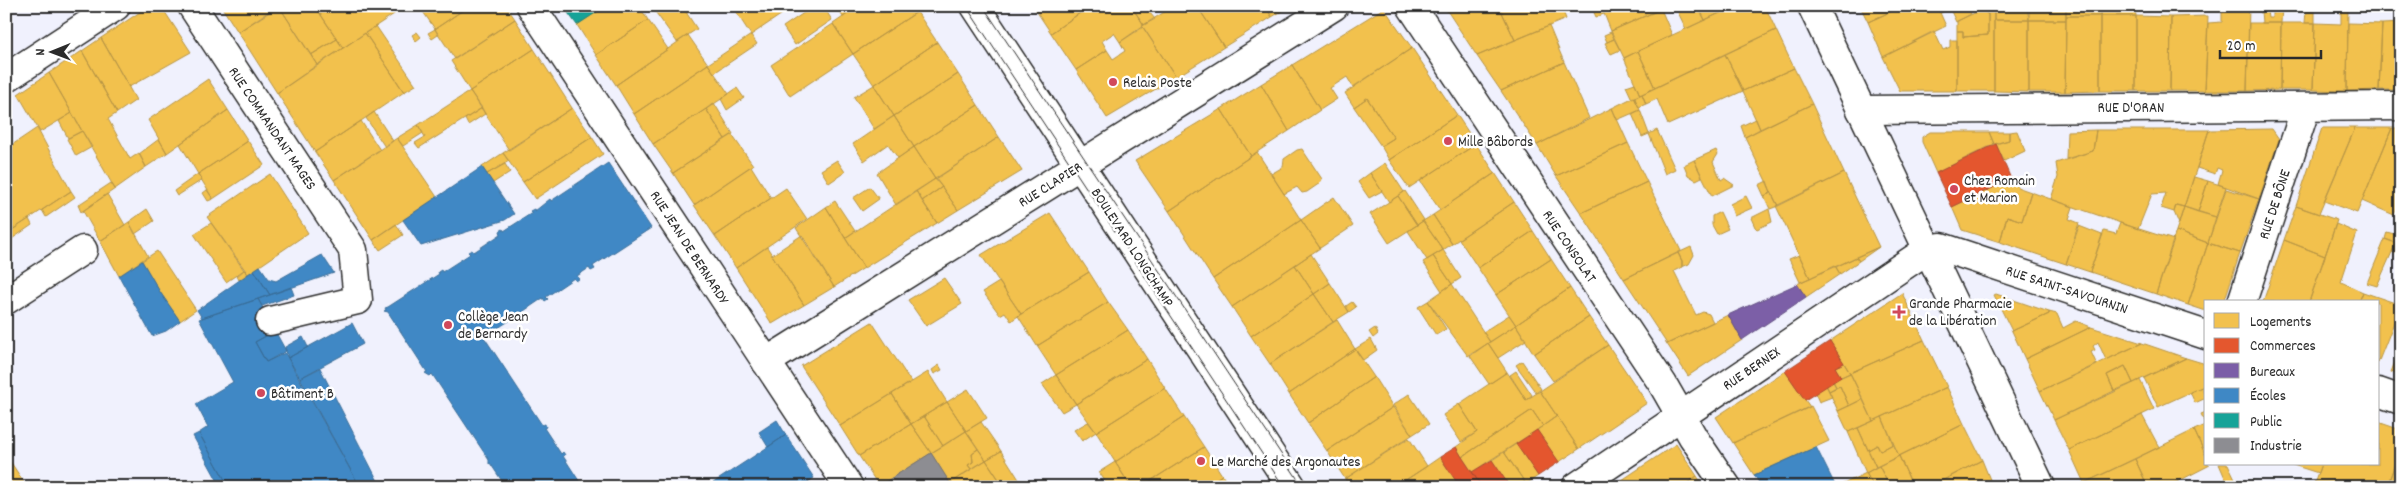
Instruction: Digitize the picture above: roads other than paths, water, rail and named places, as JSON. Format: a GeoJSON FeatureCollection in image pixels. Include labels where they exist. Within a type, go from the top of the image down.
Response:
{"type":"FeatureCollection","features":[{"type":"Feature","properties":{"kind":"street"},"geometry":{"type":"LineString","coordinates":[[6,78],[116,6]]}},
{"type":"Feature","properties":{"kind":"street","name":"RUE COMMANDANT MAGES"},"geometry":{"type":"LineString","coordinates":[[192,6],[354,250],[358,300],[270,321]]}},
{"type":"Feature","properties":{"kind":"street","name":"RUE JEAN DE BERNARDY"},"geometry":{"type":"LineString","coordinates":[[531,6],[849,487]]}},
{"type":"Feature","properties":{"kind":"street","name":"BOULEVARD LONGCHAMP"},"geometry":{"type":"LineString","coordinates":[[975,6],[1292,487]]}},
{"type":"Feature","properties":{"kind":"street","name":"RUE CLAPIER"},"geometry":{"type":"LineString","coordinates":[[766,362],[1334,6]]}},
{"type":"Feature","properties":{"kind":"street","name":"RUE CONSOLAT"},"geometry":{"type":"LineString","coordinates":[[1411,6],[1727,487]]}},
{"type":"Feature","properties":{"kind":"street"},"geometry":{"type":"LineString","coordinates":[[1812,6],[2041,487]]}},
{"type":"Feature","properties":{"kind":"street","name":"RUE D'ORAN"},"geometry":{"type":"LineString","coordinates":[[1861,110],[2401,106]]}},
{"type":"Feature","properties":{"kind":"street","name":"RUE DE BÔNE"},"geometry":{"type":"LineString","coordinates":[[2243,300],[2306,107]]}},
{"type":"Feature","properties":{"kind":"street","name":"RUE SAINT-SAVOURNIN"},"geometry":{"type":"LineString","coordinates":[[1928,250],[1941,247],[2204,334]]}},
{"type":"Feature","properties":{"kind":"street"},"geometry":{"type":"LineString","coordinates":[[6,300],[83,250]]}},
{"type":"Feature","properties":{"kind":"street","name":"RUE BERNEX"},"geometry":{"type":"LineString","coordinates":[[1576,487],[1928,250]]}},
{"type":"Feature","properties":{"kind":"street"},"geometry":{"type":"LineString","coordinates":[[2380,393],[2401,400]]}},
{"type":"Feature","properties":{"kind":"tram line"},"geometry":{"type":"LineString","coordinates":[[966,6],[1284,487]]}},
{"type":"Feature","properties":{"kind":"tram line"},"geometry":{"type":"LineString","coordinates":[[983,6],[1303,487]]}},
{"type":"Feature","properties":{"kind":"place","name":"Relais Poste"},"geometry":{"type":"Point","coordinates":[1113,82]}},
{"type":"Feature","properties":{"kind":"place","name":"Mille Bâbords"},"geometry":{"type":"Point","coordinates":[1448,141]}},
{"type":"Feature","properties":{"kind":"place","name":"Chez Romain et Marion"},"geometry":{"type":"Point","coordinates":[1954,189]}},
{"type":"Feature","properties":{"kind":"place","name":"Grande Pharmacie de la Libération"},"geometry":{"type":"Point","coordinates":[1899,312]}},
{"type":"Feature","properties":{"kind":"place","name":"Collège Jean de Bernardy"},"geometry":{"type":"Point","coordinates":[448,325]}},
{"type":"Feature","properties":{"kind":"place","name":"Bâtiment B"},"geometry":{"type":"Point","coordinates":[261,393]}},
{"type":"Feature","properties":{"kind":"place","name":"Le Marché des Argonautes"},"geometry":{"type":"Point","coordinates":[1201,461]}}]}
